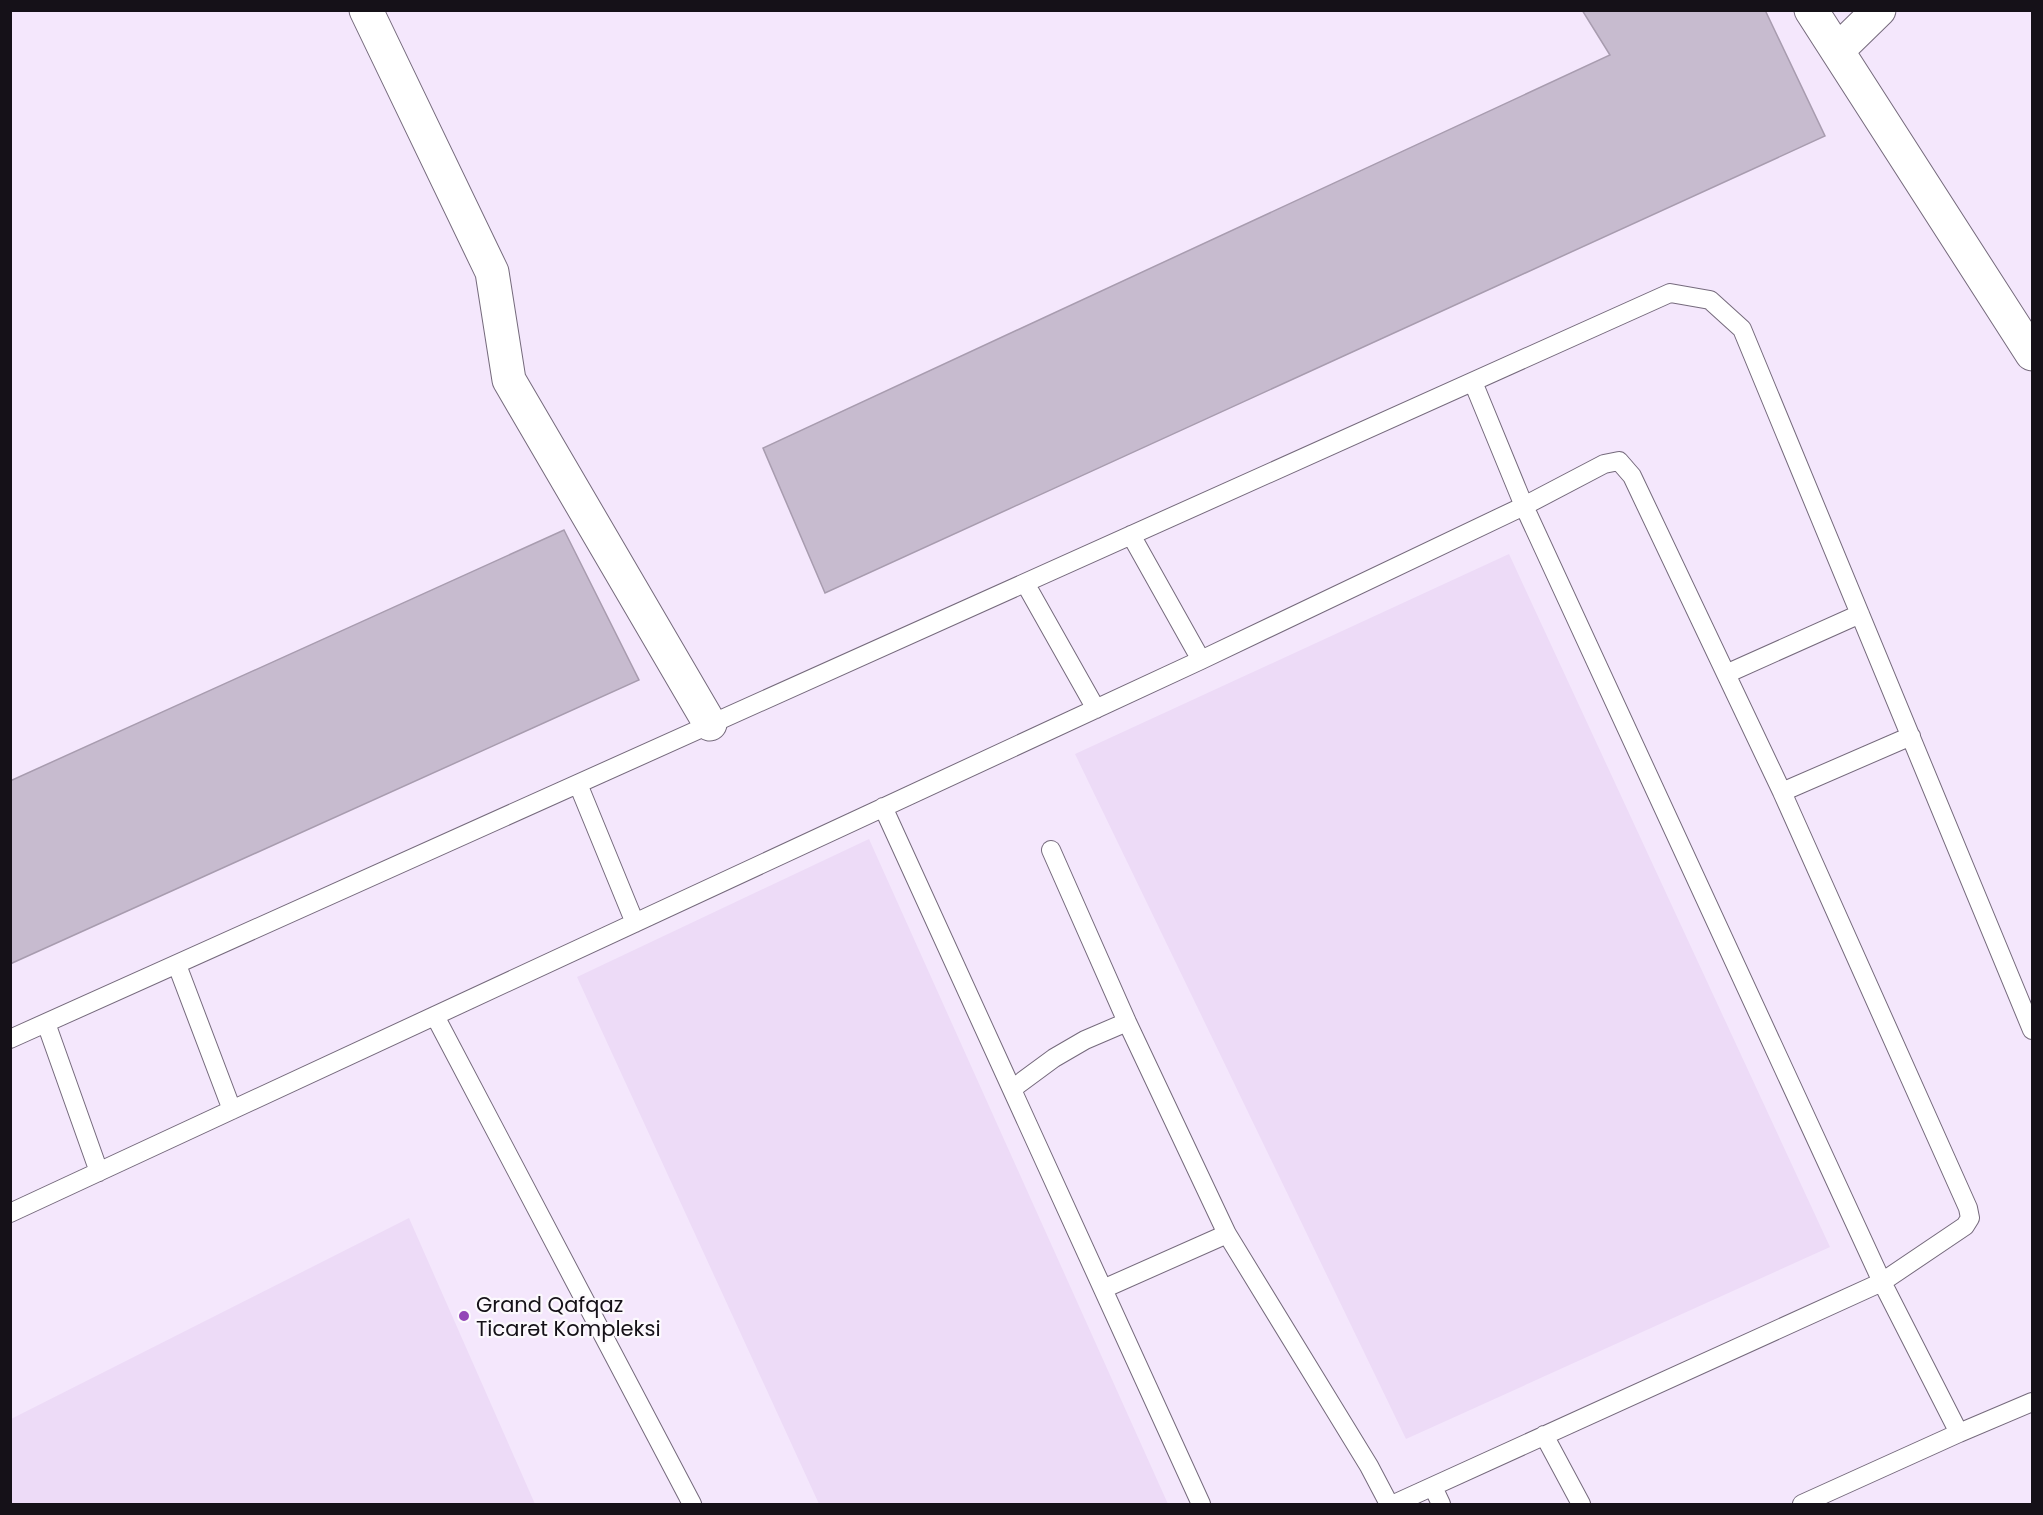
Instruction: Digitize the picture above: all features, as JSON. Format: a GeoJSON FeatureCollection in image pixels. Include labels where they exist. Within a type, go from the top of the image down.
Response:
{"type":"FeatureCollection","features":[{"type":"Feature","properties":{"kind":"street"},"geometry":{"type":"LineString","coordinates":[[366,10],[492,272],[509,380],[710,724]]}},
{"type":"Feature","properties":{"kind":"street"},"geometry":{"type":"LineString","coordinates":[[1811,10],[2032,354]]}},
{"type":"Feature","properties":{"kind":"street"},"geometry":{"type":"LineString","coordinates":[[1838,50],[1879,10]]}},
{"type":"Feature","properties":{"kind":"lane"},"geometry":{"type":"LineString","coordinates":[[10,1039],[1670,293],[1710,300],[1742,329],[2032,1030]]}},
{"type":"Feature","properties":{"kind":"lane"},"geometry":{"type":"LineString","coordinates":[[1473,382],[1524,506],[1882,1282],[1959,1432]]}},
{"type":"Feature","properties":{"kind":"lane"},"geometry":{"type":"LineString","coordinates":[[10,1213],[1201,660],[1524,506],[1604,464],[1618,461],[1632,476],[1782,792],[1968,1208],[1970,1218],[1965,1226],[1882,1282],[1394,1504]]}},
{"type":"Feature","properties":{"kind":"lane"},"geometry":{"type":"LineString","coordinates":[[1131,536],[1201,660]]}},
{"type":"Feature","properties":{"kind":"lane"},"geometry":{"type":"LineString","coordinates":[[1025,583],[1096,709]]}},
{"type":"Feature","properties":{"kind":"lane"},"geometry":{"type":"LineString","coordinates":[[1726,674],[1860,614]]}},
{"type":"Feature","properties":{"kind":"lane"},"geometry":{"type":"LineString","coordinates":[[1782,792],[1911,736]]}},
{"type":"Feature","properties":{"kind":"lane"},"geometry":{"type":"LineString","coordinates":[[578,784],[635,923]]}},
{"type":"Feature","properties":{"kind":"lane"},"geometry":{"type":"LineString","coordinates":[[884,807],[1201,1504]]}},
{"type":"Feature","properties":{"kind":"lane"},"geometry":{"type":"LineString","coordinates":[[1051,850],[1127,1022],[1227,1234],[1369,1466],[1389,1504]]}},
{"type":"Feature","properties":{"kind":"lane"},"geometry":{"type":"LineString","coordinates":[[177,965],[232,1110]]}},
{"type":"Feature","properties":{"kind":"lane"},"geometry":{"type":"LineString","coordinates":[[435,1016],[692,1504]]}},
{"type":"Feature","properties":{"kind":"lane"},"geometry":{"type":"LineString","coordinates":[[1012,1089],[1054,1058],[1085,1040],[1127,1022]]}},
{"type":"Feature","properties":{"kind":"lane"},"geometry":{"type":"LineString","coordinates":[[46,1023],[99,1172]]}},
{"type":"Feature","properties":{"kind":"lane"},"geometry":{"type":"LineString","coordinates":[[1103,1289],[1227,1234]]}},
{"type":"Feature","properties":{"kind":"lane"},"geometry":{"type":"LineString","coordinates":[[1802,1504],[1959,1432],[2032,1402]]}},
{"type":"Feature","properties":{"kind":"lane"},"geometry":{"type":"LineString","coordinates":[[1545,1435],[1581,1504]]}},
{"type":"Feature","properties":{"kind":"lane"},"geometry":{"type":"LineString","coordinates":[[1433,1487],[1441,1504]]}},
{"type":"Feature","properties":{"kind":"shaded area"},"geometry":{"type":"Polygon","coordinates":[[[1509,554],[1830,1247],[1406,1439],[1075,754],[1509,554]]]}},
{"type":"Feature","properties":{"kind":"shaded area"},"geometry":{"type":"Polygon","coordinates":[[[869,839],[1168,1504],[819,1504],[577,977],[869,839]]]}},
{"type":"Feature","properties":{"kind":"shaded area"},"geometry":{"type":"Polygon","coordinates":[[[409,1218],[535,1504],[11,1504],[11,1419],[409,1218]]]}},
{"type":"Feature","properties":{"kind":"building"},"geometry":{"type":"Polygon","coordinates":[[[1582,10],[1765,10],[1825,136],[825,593],[763,448],[1610,55],[1582,10]]]}},
{"type":"Feature","properties":{"kind":"building"},"geometry":{"type":"Polygon","coordinates":[[[564,530],[639,680],[10,964],[10,781],[564,530]]]}},
{"type":"Feature","properties":{"kind":"place","name":"Grand Qafqaz Ticarət Kompleksi"},"geometry":{"type":"Point","coordinates":[464,1316]}}]}
